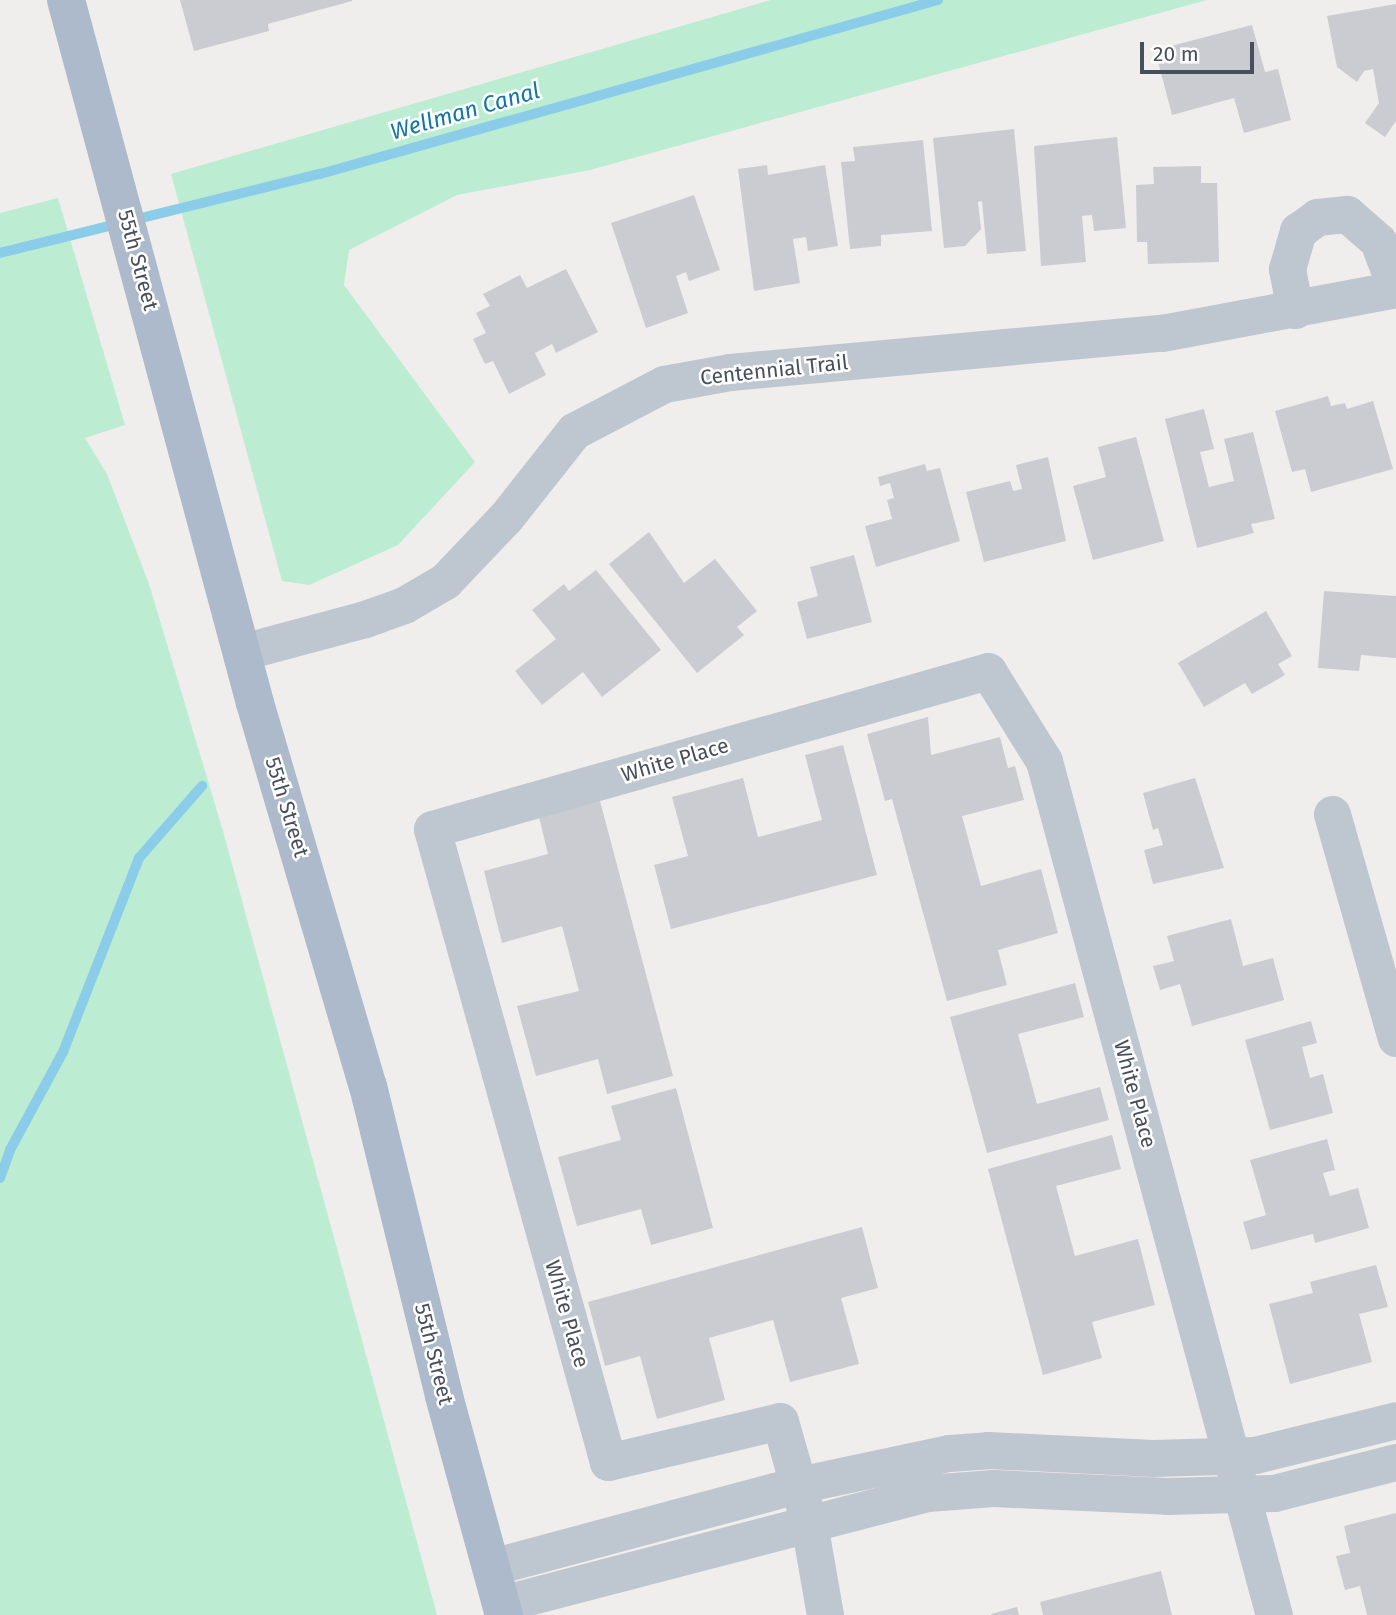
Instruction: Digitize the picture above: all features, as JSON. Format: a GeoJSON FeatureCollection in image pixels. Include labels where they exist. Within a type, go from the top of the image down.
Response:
{"type":"FeatureCollection","features":[{"type":"Feature","properties":{"kind":"main road","name":"55th Street"},"geometry":{"type":"LineString","coordinates":[[66,0],[142,272],[242,652],[368,1086],[502,1609]]}},
{"type":"Feature","properties":{"kind":"street"},"geometry":{"type":"LineString","coordinates":[[1295,310],[1287,269],[1298,231],[1317,216],[1348,214],[1378,241],[1396,289]]}},
{"type":"Feature","properties":{"kind":"street","name":"Centennial Trail"},"geometry":{"type":"LineString","coordinates":[[242,652],[404,606],[445,581],[506,517],[574,431],[664,384],[730,372],[1162,333],[1396,289]]}},
{"type":"Feature","properties":{"kind":"street","name":"White Place"},"geometry":{"type":"LineString","coordinates":[[825,1615],[809,1523],[780,1421],[608,1462],[432,829],[988,671],[1044,761],[1244,1493],[1274,1615]]}},
{"type":"Feature","properties":{"kind":"street"},"geometry":{"type":"LineString","coordinates":[[1332,814],[1396,1038]]}},
{"type":"Feature","properties":{"kind":"street"},"geometry":{"type":"LineString","coordinates":[[491,1567],[798,1485],[949,1453],[988,1450],[1233,1456],[1307,1444],[1396,1420]]}},
{"type":"Feature","properties":{"kind":"street"},"geometry":{"type":"LineString","coordinates":[[502,1609],[809,1523],[927,1493],[961,1490],[1274,1493],[1396,1461]]}},
{"type":"Feature","properties":{"kind":"green space"},"geometry":{"type":"Polygon","coordinates":[[[771,0],[1207,0],[590,170],[457,195],[349,250],[344,285],[475,462],[398,545],[309,585],[282,581],[171,174],[771,0]]]}},
{"type":"Feature","properties":{"kind":"green space"},"geometry":{"type":"Polygon","coordinates":[[[58,198],[125,425],[85,438],[107,474],[149,584],[223,831],[437,1615],[0,1615],[0,213],[58,198]]]}},
{"type":"Feature","properties":{"kind":"building"},"geometry":{"type":"Polygon","coordinates":[[[180,0],[352,1],[268,24],[269,31],[194,51],[180,0]]]}},
{"type":"Feature","properties":{"kind":"building"},"geometry":{"type":"Polygon","coordinates":[[[1396,4],[1396,121],[1385,137],[1365,123],[1379,103],[1373,69],[1364,71],[1357,82],[1337,67],[1327,16],[1396,4]]]}},
{"type":"Feature","properties":{"kind":"building"},"geometry":{"type":"Polygon","coordinates":[[[1252,25],[1265,72],[1278,69],[1291,120],[1244,133],[1234,98],[1172,115],[1155,50],[1252,25]]]}},
{"type":"Feature","properties":{"kind":"building"},"geometry":{"type":"Polygon","coordinates":[[[1014,129],[1026,251],[987,254],[982,201],[978,202],[981,229],[965,246],[944,248],[933,138],[1014,129]]]}},
{"type":"Feature","properties":{"kind":"building"},"geometry":{"type":"Polygon","coordinates":[[[1117,137],[1126,228],[1094,231],[1092,215],[1082,216],[1086,262],[1041,266],[1034,146],[1117,137]]]}},
{"type":"Feature","properties":{"kind":"building"},"geometry":{"type":"Polygon","coordinates":[[[923,140],[932,231],[881,235],[881,246],[850,249],[841,162],[855,161],[853,147],[923,140]]]}},
{"type":"Feature","properties":{"kind":"building"},"geometry":{"type":"Polygon","coordinates":[[[767,165],[768,175],[825,165],[838,246],[808,251],[806,237],[793,239],[800,283],[754,291],[738,169],[767,165]]]}},
{"type":"Feature","properties":{"kind":"building"},"geometry":{"type":"Polygon","coordinates":[[[1201,166],[1201,183],[1217,183],[1219,262],[1148,264],[1147,242],[1137,242],[1136,185],[1154,184],[1153,167],[1201,166]]]}},
{"type":"Feature","properties":{"kind":"building"},"geometry":{"type":"Polygon","coordinates":[[[694,195],[720,270],[689,281],[686,272],[676,276],[688,313],[646,328],[611,223],[694,195]]]}},
{"type":"Feature","properties":{"kind":"building"},"geometry":{"type":"Polygon","coordinates":[[[566,269],[598,332],[556,353],[552,344],[535,353],[546,375],[509,394],[493,361],[485,364],[473,339],[486,333],[476,313],[490,306],[483,294],[520,275],[527,288],[566,269]]]}},
{"type":"Feature","properties":{"kind":"building"},"geometry":{"type":"Polygon","coordinates":[[[1328,396],[1331,406],[1345,403],[1347,409],[1373,401],[1393,469],[1311,492],[1305,469],[1292,472],[1275,411],[1328,396]]]}},
{"type":"Feature","properties":{"kind":"building"},"geometry":{"type":"Polygon","coordinates":[[[1204,409],[1214,449],[1200,452],[1209,487],[1234,481],[1224,439],[1253,432],[1275,519],[1251,524],[1254,533],[1197,548],[1165,419],[1204,409]]]}},
{"type":"Feature","properties":{"kind":"building"},"geometry":{"type":"Polygon","coordinates":[[[1136,437],[1164,541],[1093,560],[1073,486],[1106,477],[1098,447],[1136,437]]]}},
{"type":"Feature","properties":{"kind":"building"},"geometry":{"type":"Polygon","coordinates":[[[1048,457],[1066,541],[984,562],[966,492],[1010,481],[1013,491],[1022,489],[1016,465],[1048,457]]]}},
{"type":"Feature","properties":{"kind":"building"},"geometry":{"type":"Polygon","coordinates":[[[925,464],[927,471],[940,468],[960,541],[876,567],[865,526],[892,519],[887,500],[894,498],[890,483],[880,486],[878,477],[925,464]]]}},
{"type":"Feature","properties":{"kind":"building"},"geometry":{"type":"Polygon","coordinates":[[[649,532],[684,583],[715,559],[757,611],[737,627],[744,635],[697,673],[609,564],[649,532]]]}},
{"type":"Feature","properties":{"kind":"building"},"geometry":{"type":"Polygon","coordinates":[[[854,555],[872,622],[807,639],[797,602],[818,596],[810,567],[854,555]]]}},
{"type":"Feature","properties":{"kind":"building"},"geometry":{"type":"Polygon","coordinates":[[[596,570],[661,650],[602,697],[583,672],[542,705],[515,671],[556,639],[532,610],[564,584],[569,591],[596,570]]]}},
{"type":"Feature","properties":{"kind":"building"},"geometry":{"type":"Polygon","coordinates":[[[1324,591],[1396,596],[1396,658],[1361,655],[1359,671],[1318,668],[1324,591]]]}},
{"type":"Feature","properties":{"kind":"building"},"geometry":{"type":"Polygon","coordinates":[[[1266,611],[1292,656],[1278,664],[1285,675],[1252,694],[1245,683],[1204,707],[1178,663],[1266,611]]]}},
{"type":"Feature","properties":{"kind":"building"},"geometry":{"type":"Polygon","coordinates":[[[928,717],[931,755],[1000,737],[1008,768],[1015,766],[1024,800],[962,816],[981,886],[1041,869],[1058,933],[998,950],[1007,985],[947,1001],[892,799],[885,801],[867,734],[928,717]]]}},
{"type":"Feature","properties":{"kind":"building"},"geometry":{"type":"Polygon","coordinates":[[[843,745],[877,875],[671,929],[654,865],[688,856],[672,797],[743,778],[758,837],[822,820],[805,755],[843,745]]]}},
{"type":"Feature","properties":{"kind":"building"},"geometry":{"type":"Polygon","coordinates":[[[1195,778],[1224,868],[1153,884],[1144,850],[1163,845],[1158,828],[1153,830],[1143,793],[1195,778]]]}},
{"type":"Feature","properties":{"kind":"building"},"geometry":{"type":"Polygon","coordinates":[[[600,801],[673,1076],[607,1094],[598,1059],[536,1076],[517,1006],[579,991],[562,926],[502,943],[484,871],[548,854],[539,817],[600,801]]]}},
{"type":"Feature","properties":{"kind":"building"},"geometry":{"type":"Polygon","coordinates":[[[1231,919],[1243,966],[1273,958],[1284,1000],[1192,1026],[1180,984],[1160,990],[1153,966],[1174,961],[1167,936],[1231,919]]]}},
{"type":"Feature","properties":{"kind":"building"},"geometry":{"type":"Polygon","coordinates":[[[1075,983],[1084,1017],[1018,1034],[1037,1104],[1100,1087],[1109,1120],[987,1153],[950,1017],[1075,983]]]}},
{"type":"Feature","properties":{"kind":"building"},"geometry":{"type":"Polygon","coordinates":[[[1311,1021],[1317,1043],[1302,1047],[1310,1078],[1323,1074],[1333,1113],[1270,1130],[1245,1040],[1311,1021]]]}},
{"type":"Feature","properties":{"kind":"building"},"geometry":{"type":"Polygon","coordinates":[[[676,1088],[713,1228],[651,1245],[641,1209],[577,1226],[558,1157],[621,1140],[611,1106],[676,1088]]]}},
{"type":"Feature","properties":{"kind":"building"},"geometry":{"type":"Polygon","coordinates":[[[1112,1135],[1121,1169],[1056,1186],[1075,1256],[1138,1239],[1155,1305],[1092,1322],[1102,1358],[1043,1375],[988,1169],[1112,1135]]]}},
{"type":"Feature","properties":{"kind":"building"},"geometry":{"type":"Polygon","coordinates":[[[1327,1139],[1335,1170],[1323,1173],[1330,1196],[1358,1188],[1369,1228],[1315,1243],[1313,1234],[1251,1250],[1243,1222],[1266,1215],[1250,1160],[1327,1139]]]}},
{"type":"Feature","properties":{"kind":"building"},"geometry":{"type":"Polygon","coordinates":[[[862,1227],[878,1288],[841,1298],[859,1364],[790,1382],[773,1320],[709,1338],[725,1400],[657,1419],[640,1356],[605,1366],[588,1302],[862,1227]]]}},
{"type":"Feature","properties":{"kind":"building"},"geometry":{"type":"Polygon","coordinates":[[[1376,1265],[1388,1307],[1359,1314],[1372,1362],[1290,1384],[1269,1304],[1313,1293],[1310,1282],[1376,1265]]]}},
{"type":"Feature","properties":{"kind":"building"},"geometry":{"type":"Polygon","coordinates":[[[1396,1513],[1396,1615],[1367,1615],[1360,1586],[1345,1590],[1336,1556],[1350,1553],[1344,1526],[1396,1513]]]}},
{"type":"Feature","properties":{"kind":"building"},"geometry":{"type":"Polygon","coordinates":[[[1161,1571],[1172,1615],[1043,1615],[1040,1602],[1161,1571]]]}},
{"type":"Feature","properties":{"kind":"building"},"geometry":{"type":"Polygon","coordinates":[[[1017,1607],[1019,1615],[991,1615],[991,1614],[1017,1607]]]}},
{"type":"Feature","properties":{"kind":"waterway","name":"Wellman Canal"},"geometry":{"type":"LineString","coordinates":[[0,253],[320,174],[938,0]]}},
{"type":"Feature","properties":{"kind":"waterway"},"geometry":{"type":"LineString","coordinates":[[0,1178],[10,1150],[63,1052],[139,858],[202,786]]}}]}
